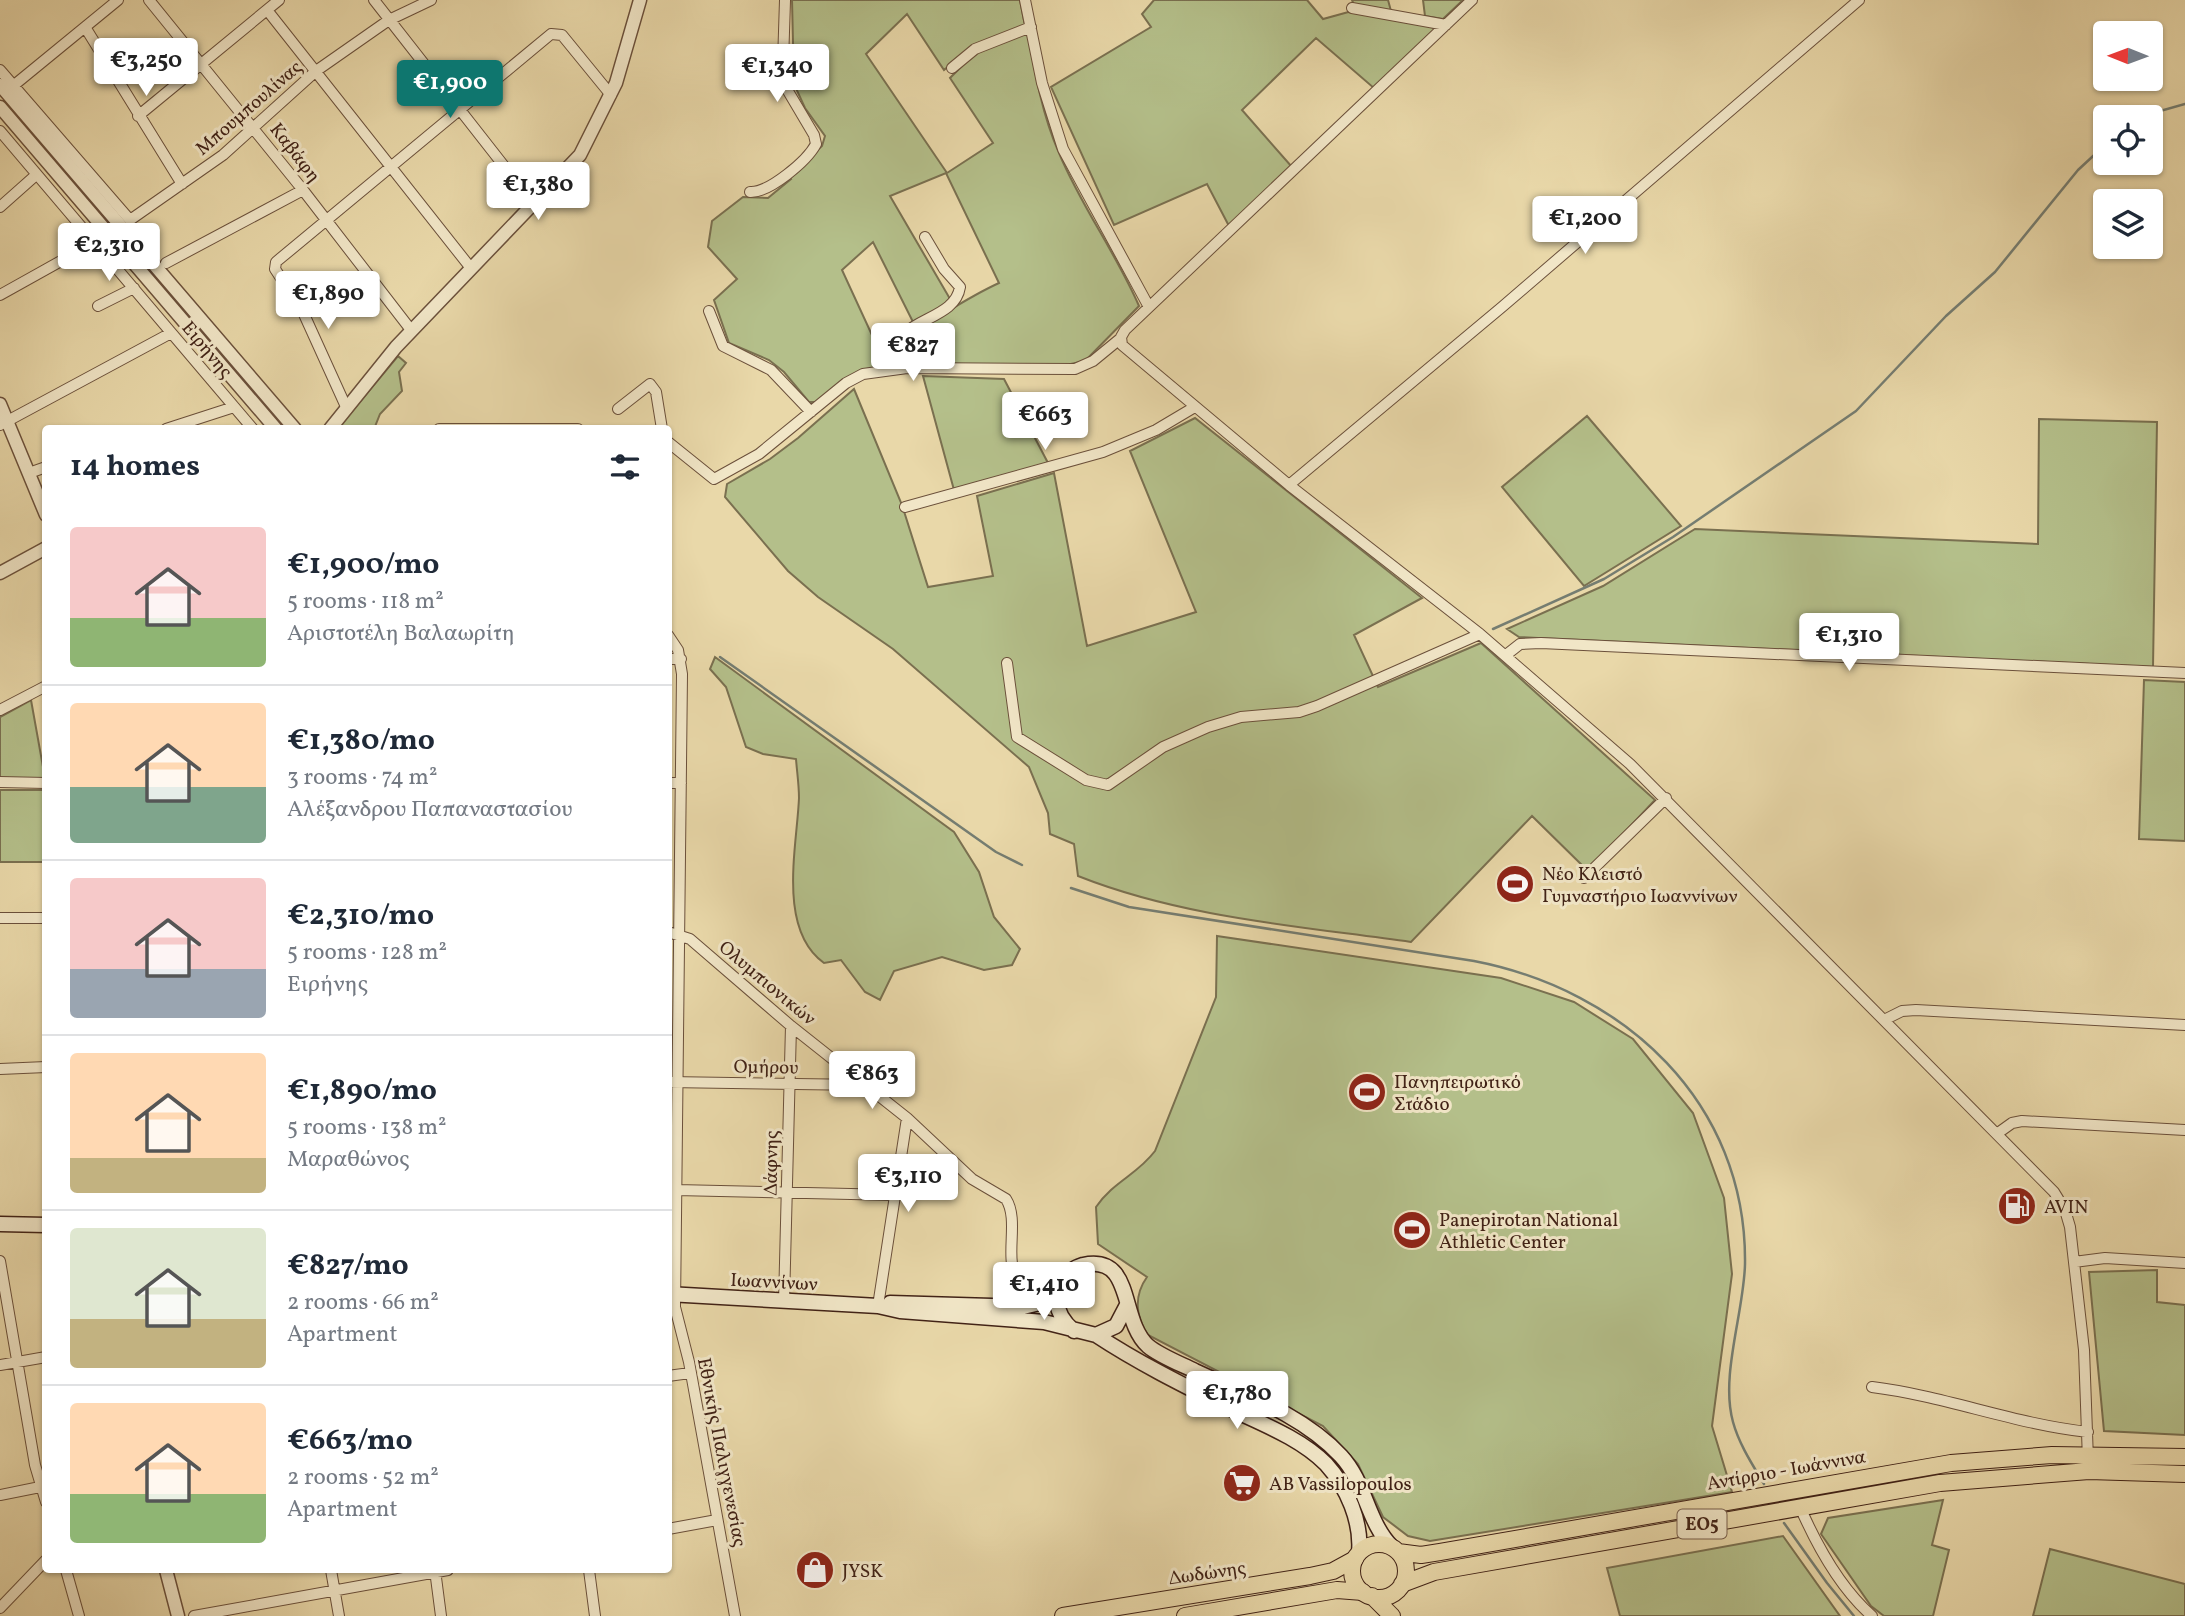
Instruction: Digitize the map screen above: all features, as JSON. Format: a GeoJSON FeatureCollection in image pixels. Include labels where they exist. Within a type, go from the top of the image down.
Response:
{"type":"FeatureCollection","features":[{"type":"Feature","properties":{"kind":"main road"},"geometry":{"type":"LineString","coordinates":[[0,1224],[42,1225]]}},
{"type":"Feature","properties":{"kind":"main road"},"geometry":{"type":"LineString","coordinates":[[878,1306],[915,1301],[1023,1307],[1044,1302],[1057,1293],[1069,1272],[1080,1266],[1104,1266],[1122,1281],[1132,1324],[1149,1347],[1294,1420],[1328,1443],[1352,1470],[1377,1529],[1405,1564],[1398,1616]]}},
{"type":"Feature","properties":{"kind":"main road"},"geometry":{"type":"LineString","coordinates":[[1057,1293],[1060,1315],[1074,1331]]}},
{"type":"Feature","properties":{"kind":"main road","name":"Ιωαννίνων"},"geometry":{"type":"LineString","coordinates":[[672,1294],[878,1306]]}},
{"type":"Feature","properties":{"kind":"main road"},"geometry":{"type":"LineString","coordinates":[[1096,1335],[1116,1326],[1127,1304]]}},
{"type":"Feature","properties":{"kind":"main road"},"geometry":{"type":"LineString","coordinates":[[878,1306],[900,1311],[1044,1322],[1096,1335],[1171,1379],[1289,1437],[1316,1455],[1337,1478],[1349,1502],[1359,1534],[1352,1573],[1367,1594],[1392,1616]]}},
{"type":"Feature","properties":{"kind":"main road","name":"Αντίρριο - Ιωάννινα"},"geometry":{"type":"LineString","coordinates":[[1395,1550],[1440,1552],[1932,1466],[2088,1454],[2185,1457]]}},
{"type":"Feature","properties":{"kind":"main road","name":"Αντίρριο - Ιωάννινα"},"geometry":{"type":"LineString","coordinates":[[1400,1587],[1443,1570],[1952,1482],[2088,1471],[2185,1474]]}},
{"type":"Feature","properties":{"kind":"main road","name":"ΕΟ5"},"geometry":{"type":"LineString","coordinates":[[1357,1556],[1378,1544],[1395,1550]]}},
{"type":"Feature","properties":{"kind":"main road","name":"Δωδώνης"},"geometry":{"type":"LineString","coordinates":[[1063,1616],[1310,1576],[1333,1571],[1357,1556]]}},
{"type":"Feature","properties":{"kind":"main road","name":"ΕΟ5"},"geometry":{"type":"LineString","coordinates":[[1367,1594],[1386,1597],[1400,1587]]}},
{"type":"Feature","properties":{"kind":"main road","name":"Δωδώνης"},"geometry":{"type":"LineString","coordinates":[[1185,1616],[1337,1590],[1367,1594]]}},
{"type":"Feature","properties":{"kind":"street"},"geometry":{"type":"LineString","coordinates":[[7,86],[118,0]]}},
{"type":"Feature","properties":{"kind":"street","name":"Καβάφη"},"geometry":{"type":"LineString","coordinates":[[149,0],[254,128],[411,330]]}},
{"type":"Feature","properties":{"kind":"street"},"geometry":{"type":"LineString","coordinates":[[138,116],[279,0]]}},
{"type":"Feature","properties":{"kind":"street"},"geometry":{"type":"LineString","coordinates":[[374,0],[533,203]]}},
{"type":"Feature","properties":{"kind":"street","name":"Μπουμπουλίνας"},"geometry":{"type":"LineString","coordinates":[[7,86],[130,220],[254,128],[316,71],[390,20],[430,0]]}},
{"type":"Feature","properties":{"kind":"street"},"geometry":{"type":"LineString","coordinates":[[333,425],[411,330],[580,155],[611,95],[640,0]]}},
{"type":"Feature","properties":{"kind":"street"},"geometry":{"type":"LineString","coordinates":[[750,192],[761,191],[774,184],[816,144],[814,135],[785,86],[785,0]]}},
{"type":"Feature","properties":{"kind":"street"},"geometry":{"type":"LineString","coordinates":[[1025,0],[1042,83],[1063,149],[1149,307]]}},
{"type":"Feature","properties":{"kind":"street"},"geometry":{"type":"LineString","coordinates":[[672,445],[715,479],[759,454],[846,383],[863,373],[913,368],[1075,369],[1086,366],[1121,338],[1123,332],[1472,0]]}},
{"type":"Feature","properties":{"kind":"street"},"geometry":{"type":"LineString","coordinates":[[1289,485],[1532,282],[1859,0]]}},
{"type":"Feature","properties":{"kind":"street"},"geometry":{"type":"LineString","coordinates":[[1352,8],[1446,25]]}},
{"type":"Feature","properties":{"kind":"street"},"geometry":{"type":"LineString","coordinates":[[267,10],[470,267]]}},
{"type":"Feature","properties":{"kind":"street"},"geometry":{"type":"LineString","coordinates":[[85,27],[182,184]]}},
{"type":"Feature","properties":{"kind":"street"},"geometry":{"type":"LineString","coordinates":[[952,68],[975,49],[1031,27]]}},
{"type":"Feature","properties":{"kind":"street"},"geometry":{"type":"LineString","coordinates":[[343,425],[351,404],[303,312],[275,269],[276,262],[551,34],[557,33],[611,95]]}},
{"type":"Feature","properties":{"kind":"street"},"geometry":{"type":"LineString","coordinates":[[0,70],[7,86],[292,425]]}},
{"type":"Feature","properties":{"kind":"street"},"geometry":{"type":"LineString","coordinates":[[0,107],[273,425]]}},
{"type":"Feature","properties":{"kind":"street","name":"Ειρήνης"},"geometry":{"type":"LineString","coordinates":[[0,131],[250,425]]}},
{"type":"Feature","properties":{"kind":"street"},"geometry":{"type":"LineString","coordinates":[[0,207],[36,175]]}},
{"type":"Feature","properties":{"kind":"street"},"geometry":{"type":"LineString","coordinates":[[166,263],[303,190]]}},
{"type":"Feature","properties":{"kind":"street"},"geometry":{"type":"LineString","coordinates":[[913,368],[904,342],[905,333],[958,299],[960,287],[944,269],[925,237]]}},
{"type":"Feature","properties":{"kind":"street"},"geometry":{"type":"LineString","coordinates":[[0,295],[95,242]]}},
{"type":"Feature","properties":{"kind":"street"},"geometry":{"type":"LineString","coordinates":[[98,306],[134,288]]}},
{"type":"Feature","properties":{"kind":"street"},"geometry":{"type":"LineString","coordinates":[[709,312],[723,346],[771,370],[811,412]]}},
{"type":"Feature","properties":{"kind":"street"},"geometry":{"type":"LineString","coordinates":[[4,423],[171,333]]}},
{"type":"Feature","properties":{"kind":"street"},"geometry":{"type":"LineString","coordinates":[[1121,338],[1127,351],[1193,408],[1480,634],[1666,798],[1998,1133],[2060,1200],[2068,1218],[2084,1350],[2088,1471]]}},
{"type":"Feature","properties":{"kind":"street"},"geometry":{"type":"LineString","coordinates":[[618,409],[650,384],[656,392],[661,425]]}},
{"type":"Feature","properties":{"kind":"street"},"geometry":{"type":"LineString","coordinates":[[0,404],[4,423],[42,505]]}},
{"type":"Feature","properties":{"kind":"street"},"geometry":{"type":"LineString","coordinates":[[178,425],[234,407]]}},
{"type":"Feature","properties":{"kind":"street"},"geometry":{"type":"LineString","coordinates":[[905,507],[1095,454],[1156,430],[1193,408]]}},
{"type":"Feature","properties":{"kind":"street"},"geometry":{"type":"LineString","coordinates":[[29,473],[42,468]]}},
{"type":"Feature","properties":{"kind":"street"},"geometry":{"type":"LineString","coordinates":[[2,568],[42,550]]}},
{"type":"Feature","properties":{"kind":"street"},"geometry":{"type":"LineString","coordinates":[[1007,663],[1017,737],[1086,780],[1108,785],[1163,747],[1194,733],[1233,719],[1308,709],[1480,634]]}},
{"type":"Feature","properties":{"kind":"street"},"geometry":{"type":"LineString","coordinates":[[672,642],[681,659],[672,659]]}},
{"type":"Feature","properties":{"kind":"street"},"geometry":{"type":"LineString","coordinates":[[1506,656],[1520,644],[1541,643],[2185,673]]}},
{"type":"Feature","properties":{"kind":"street","name":"Εθνικής Παλιγγενεσίας"},"geometry":{"type":"LineString","coordinates":[[681,659],[681,783],[674,932],[673,1082],[676,1190],[672,1294],[690,1373],[735,1616]]}},
{"type":"Feature","properties":{"kind":"street"},"geometry":{"type":"LineString","coordinates":[[0,710],[42,688]]}},
{"type":"Feature","properties":{"kind":"street"},"geometry":{"type":"LineString","coordinates":[[0,782],[42,783]]}},
{"type":"Feature","properties":{"kind":"street"},"geometry":{"type":"LineString","coordinates":[[672,783],[681,783]]}},
{"type":"Feature","properties":{"kind":"street"},"geometry":{"type":"LineString","coordinates":[[1584,877],[1666,798]]}},
{"type":"Feature","properties":{"kind":"street"},"geometry":{"type":"LineString","coordinates":[[0,918],[42,918]]}},
{"type":"Feature","properties":{"kind":"street","name":"Ολυμπιονικών"},"geometry":{"type":"LineString","coordinates":[[674,932],[907,1118],[972,1179],[1009,1201],[1013,1268],[1021,1286],[1023,1307]]}},
{"type":"Feature","properties":{"kind":"street"},"geometry":{"type":"LineString","coordinates":[[1884,1020],[1902,1012],[1916,1010],[2185,1025]]}},
{"type":"Feature","properties":{"kind":"street","name":"Δάφνης"},"geometry":{"type":"LineString","coordinates":[[785,1302],[791,1026]]}},
{"type":"Feature","properties":{"kind":"street"},"geometry":{"type":"LineString","coordinates":[[0,1069],[42,1067]]}},
{"type":"Feature","properties":{"kind":"street","name":"Ομήρου"},"geometry":{"type":"LineString","coordinates":[[673,1082],[864,1086]]}},
{"type":"Feature","properties":{"kind":"street"},"geometry":{"type":"LineString","coordinates":[[878,1306],[907,1118]]}},
{"type":"Feature","properties":{"kind":"street"},"geometry":{"type":"LineString","coordinates":[[1998,1133],[2012,1123],[2022,1121],[2185,1129]]}},
{"type":"Feature","properties":{"kind":"street"},"geometry":{"type":"LineString","coordinates":[[676,1190],[895,1195]]}},
{"type":"Feature","properties":{"kind":"street"},"geometry":{"type":"LineString","coordinates":[[2074,1262],[2105,1258],[2185,1263]]}},
{"type":"Feature","properties":{"kind":"street"},"geometry":{"type":"LineString","coordinates":[[0,1261],[17,1362],[42,1481]]}},
{"type":"Feature","properties":{"kind":"street"},"geometry":{"type":"LineString","coordinates":[[0,1365],[42,1358]]}},
{"type":"Feature","properties":{"kind":"street"},"geometry":{"type":"LineString","coordinates":[[672,1376],[690,1373]]}},
{"type":"Feature","properties":{"kind":"street"},"geometry":{"type":"LineString","coordinates":[[1872,1387],[1917,1392],[2024,1422],[2088,1432]]}},
{"type":"Feature","properties":{"kind":"street"},"geometry":{"type":"LineString","coordinates":[[0,1495],[42,1486]]}},
{"type":"Feature","properties":{"kind":"street"},"geometry":{"type":"LineString","coordinates":[[1800,1507],[1829,1562],[1854,1597],[1872,1616]]}},
{"type":"Feature","properties":{"kind":"street"},"geometry":{"type":"LineString","coordinates":[[672,1528],[717,1520]]}},
{"type":"Feature","properties":{"kind":"street"},"geometry":{"type":"LineString","coordinates":[[0,1608],[42,1564]]}},
{"type":"Feature","properties":{"kind":"street"},"geometry":{"type":"LineString","coordinates":[[67,1573],[79,1616]]}},
{"type":"Feature","properties":{"kind":"street"},"geometry":{"type":"LineString","coordinates":[[167,1573],[178,1616]]}},
{"type":"Feature","properties":{"kind":"street"},"geometry":{"type":"LineString","coordinates":[[332,1573],[340,1616]]}},
{"type":"Feature","properties":{"kind":"street"},"geometry":{"type":"LineString","coordinates":[[194,1616],[424,1573]]}},
{"type":"Feature","properties":{"kind":"street"},"geometry":{"type":"LineString","coordinates":[[435,1573],[442,1616]]}},
{"type":"Feature","properties":{"kind":"street"},"geometry":{"type":"LineString","coordinates":[[589,1573],[595,1616]]}},
{"type":"Feature","properties":{"kind":"green space"},"geometry":{"type":"Polygon","coordinates":[[[792,0],[1020,0],[1025,26],[974,45],[944,70],[907,14],[866,54],[947,173],[993,143],[950,78],[977,51],[1028,32],[1040,94],[1053,139],[1068,173],[1139,306],[1085,361],[1061,366],[916,365],[909,344],[913,332],[999,283],[946,173],[890,196],[953,304],[913,322],[873,242],[842,270],[877,346],[895,334],[909,364],[868,369],[839,384],[816,402],[809,402],[784,372],[769,360],[729,343],[714,300],[737,279],[708,247],[712,221],[743,197],[768,198],[791,179],[789,176],[822,146],[825,136],[805,108],[794,84],[792,0]]]}},
{"type":"Feature","properties":{"kind":"green space"},"geometry":{"type":"Polygon","coordinates":[[[1154,0],[1307,0],[1323,19],[1352,11],[1424,23],[1436,29],[1375,89],[1316,38],[1242,110],[1292,167],[1229,226],[1207,184],[1114,225],[1051,87],[1151,27],[1142,14],[1154,0]]]}},
{"type":"Feature","properties":{"kind":"green space"},"geometry":{"type":"Polygon","coordinates":[[[1352,0],[1388,0],[1391,11],[1354,5],[1352,0]]]}},
{"type":"Feature","properties":{"kind":"green space"},"geometry":{"type":"Polygon","coordinates":[[[1423,0],[1463,0],[1443,19],[1425,16],[1423,0]]]}},
{"type":"Feature","properties":{"kind":"green space"},"geometry":{"type":"Polygon","coordinates":[[[398,356],[406,363],[399,372],[402,391],[380,414],[376,425],[340,425],[398,356]]]}},
{"type":"Feature","properties":{"kind":"green space"},"geometry":{"type":"Polygon","coordinates":[[[923,376],[1004,379],[1048,463],[954,490],[923,376]]]}},
{"type":"Feature","properties":{"kind":"green space"},"geometry":{"type":"Polygon","coordinates":[[[854,389],[902,505],[928,587],[993,576],[977,496],[1054,473],[1087,646],[1196,612],[1130,451],[1195,418],[1422,598],[1354,635],[1378,687],[1481,643],[1655,800],[1588,871],[1532,816],[1411,942],[1200,911],[1159,902],[1078,876],[1074,844],[1050,834],[1048,813],[1029,767],[893,649],[818,597],[788,571],[725,497],[727,484],[770,459],[854,389]]]}},
{"type":"Feature","properties":{"kind":"green space"},"geometry":{"type":"Polygon","coordinates":[[[1587,416],[1681,526],[1584,586],[1502,487],[1587,416]]]}},
{"type":"Feature","properties":{"kind":"green space"},"geometry":{"type":"Polygon","coordinates":[[[2039,419],[2157,422],[2153,667],[1519,637],[1507,629],[1603,586],[1695,529],[2038,544],[2039,419]]]}},
{"type":"Feature","properties":{"kind":"green space"},"geometry":{"type":"Polygon","coordinates":[[[715,657],[954,832],[979,872],[994,917],[1020,949],[1012,965],[984,970],[942,957],[894,971],[880,1000],[865,992],[841,960],[824,963],[809,948],[800,930],[793,886],[799,798],[796,759],[763,754],[746,747],[726,687],[710,669],[715,657]]]}},
{"type":"Feature","properties":{"kind":"green space"},"geometry":{"type":"Polygon","coordinates":[[[2144,680],[2185,682],[2185,841],[2139,839],[2144,680]]]}},
{"type":"Feature","properties":{"kind":"green space"},"geometry":{"type":"Polygon","coordinates":[[[31,700],[42,761],[42,778],[0,778],[0,717],[31,700]]]}},
{"type":"Feature","properties":{"kind":"green space"},"geometry":{"type":"Polygon","coordinates":[[[0,790],[42,790],[42,862],[0,862],[0,790]]]}},
{"type":"Feature","properties":{"kind":"green space","name":"Panepirotan National Athletic Center"},"geometry":{"type":"Polygon","coordinates":[[[1217,936],[1501,978],[1574,1002],[1633,1039],[1693,1113],[1724,1198],[1732,1274],[1712,1426],[1732,1492],[1430,1541],[1408,1536],[1383,1517],[1358,1464],[1323,1426],[1148,1335],[1138,1306],[1140,1291],[1147,1277],[1098,1244],[1096,1207],[1155,1151],[1216,997],[1217,936]]]}},
{"type":"Feature","properties":{"kind":"green space"},"geometry":{"type":"Polygon","coordinates":[[[2157,1270],[2157,1302],[2185,1305],[2185,1435],[2104,1431],[2089,1272],[2157,1270]]]}},
{"type":"Feature","properties":{"kind":"green space"},"geometry":{"type":"Polygon","coordinates":[[[1943,1500],[1932,1545],[1949,1550],[1933,1616],[1884,1616],[1871,1606],[1821,1534],[1828,1518],[1943,1500]]]}},
{"type":"Feature","properties":{"kind":"green space"},"geometry":{"type":"Polygon","coordinates":[[[1783,1536],[1840,1616],[1620,1616],[1607,1568],[1783,1536]]]}},
{"type":"Feature","properties":{"kind":"green space"},"geometry":{"type":"Polygon","coordinates":[[[2050,1549],[2185,1584],[2185,1616],[2033,1616],[2050,1549]]]}},
{"type":"Feature","properties":{"kind":"waterway"},"geometry":{"type":"LineString","coordinates":[[2163,110],[2185,104]]}},
{"type":"Feature","properties":{"kind":"waterway"},"geometry":{"type":"LineString","coordinates":[[1493,629],[1604,579],[1673,537],[1856,411],[1946,316],[1995,272],[2078,170],[2093,156]]}},
{"type":"Feature","properties":{"kind":"waterway"},"geometry":{"type":"LineString","coordinates":[[720,657],[996,852],[1022,865]]}},
{"type":"Feature","properties":{"kind":"waterway"},"geometry":{"type":"LineString","coordinates":[[1071,888],[1129,907],[1474,961],[1529,976],[1580,998],[1626,1027],[1666,1063],[1700,1105],[1725,1152],[1740,1206],[1745,1264],[1731,1364],[1730,1404],[1739,1438],[1764,1484]]}},
{"type":"Feature","properties":{"kind":"waterway"},"geometry":{"type":"LineString","coordinates":[[1784,1523],[1854,1616]]}},
{"type":"Feature","properties":{"kind":"place","name":"Νέο Κλειστό Γυμναστήριο Ιωαννίνων"},"geometry":{"type":"Point","coordinates":[1515,884]}},
{"type":"Feature","properties":{"kind":"place","name":"Πανηπειρωτικό Στάδιο"},"geometry":{"type":"Point","coordinates":[1367,1092]}},
{"type":"Feature","properties":{"kind":"place","name":"AVIN"},"geometry":{"type":"Point","coordinates":[2017,1206]}},
{"type":"Feature","properties":{"kind":"place","name":"Panepirotan National Athletic Center"},"geometry":{"type":"Point","coordinates":[1412,1230]}},
{"type":"Feature","properties":{"kind":"place","name":"AB Vassilopoulos"},"geometry":{"type":"Point","coordinates":[1242,1483]}},
{"type":"Feature","properties":{"kind":"place","name":"JYSK"},"geometry":{"type":"Point","coordinates":[815,1570]}}]}
